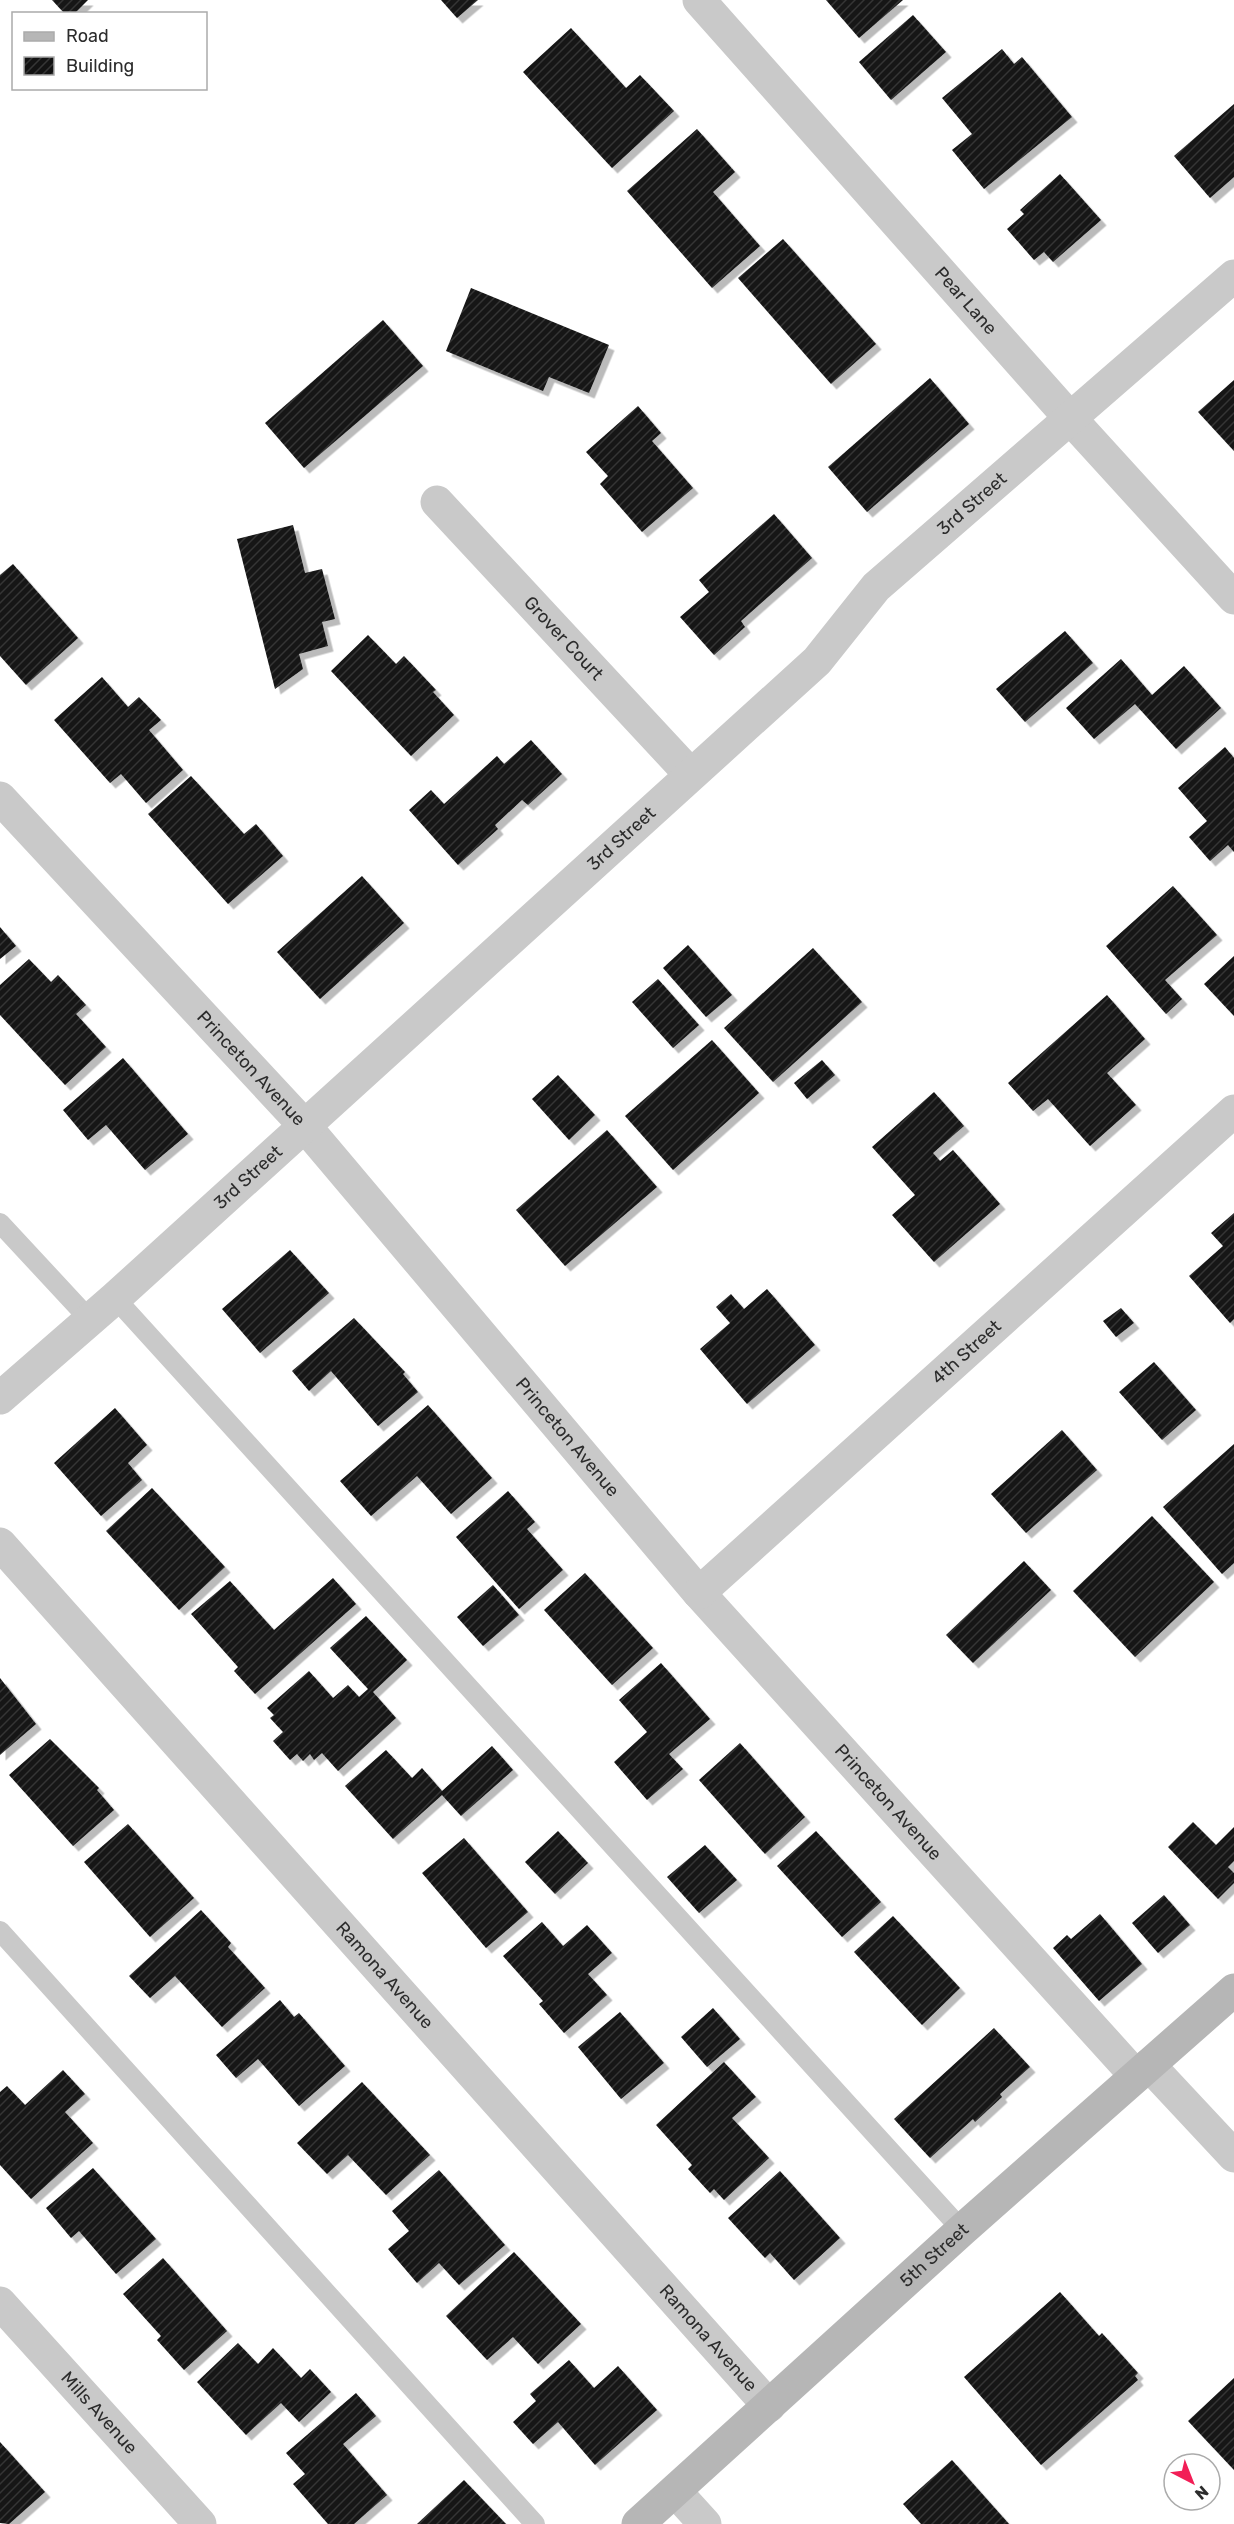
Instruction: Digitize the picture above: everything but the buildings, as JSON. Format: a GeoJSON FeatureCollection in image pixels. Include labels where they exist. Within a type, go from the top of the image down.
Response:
{"type":"FeatureCollection","features":[{"type":"Feature","properties":{"kind":"main road","name":"5th Street"},"geometry":{"type":"LineString","coordinates":[[638,2524],[962,2230],[1234,1990]]}},
{"type":"Feature","properties":{"kind":"street","name":"Pear Lane"},"geometry":{"type":"LineString","coordinates":[[699,0],[1069,417],[1234,598]]}},
{"type":"Feature","properties":{"kind":"street","name":"3rd Street"},"geometry":{"type":"LineString","coordinates":[[0,1398],[115,1298],[817,661],[876,587],[1234,276]]}},
{"type":"Feature","properties":{"kind":"street","name":"Grover Court"},"geometry":{"type":"LineString","coordinates":[[437,502],[690,774]]}},
{"type":"Feature","properties":{"kind":"street","name":"Princeton Avenue"},"geometry":{"type":"LineString","coordinates":[[0,798],[304,1125],[699,1593],[1142,2071],[1234,2156]]}},
{"type":"Feature","properties":{"kind":"street","name":"4th Street"},"geometry":{"type":"LineString","coordinates":[[699,1593],[1234,1111]]}},
{"type":"Feature","properties":{"kind":"street","name":"Ramona Avenue"},"geometry":{"type":"LineString","coordinates":[[0,1544],[769,2406]]}},
{"type":"Feature","properties":{"kind":"street","name":"Mills Avenue"},"geometry":{"type":"LineString","coordinates":[[0,2303],[200,2524]]}},
{"type":"Feature","properties":{"kind":"street"},"geometry":{"type":"LineString","coordinates":[[675,2491],[705,2524]]}},
{"type":"Feature","properties":{"kind":"lane"},"geometry":{"type":"LineString","coordinates":[[0,1223],[90,1320]]}},
{"type":"Feature","properties":{"kind":"lane"},"geometry":{"type":"LineString","coordinates":[[115,1298],[962,2230]]}},
{"type":"Feature","properties":{"kind":"lane"},"geometry":{"type":"LineString","coordinates":[[0,1931],[535,2524]]}}]}
